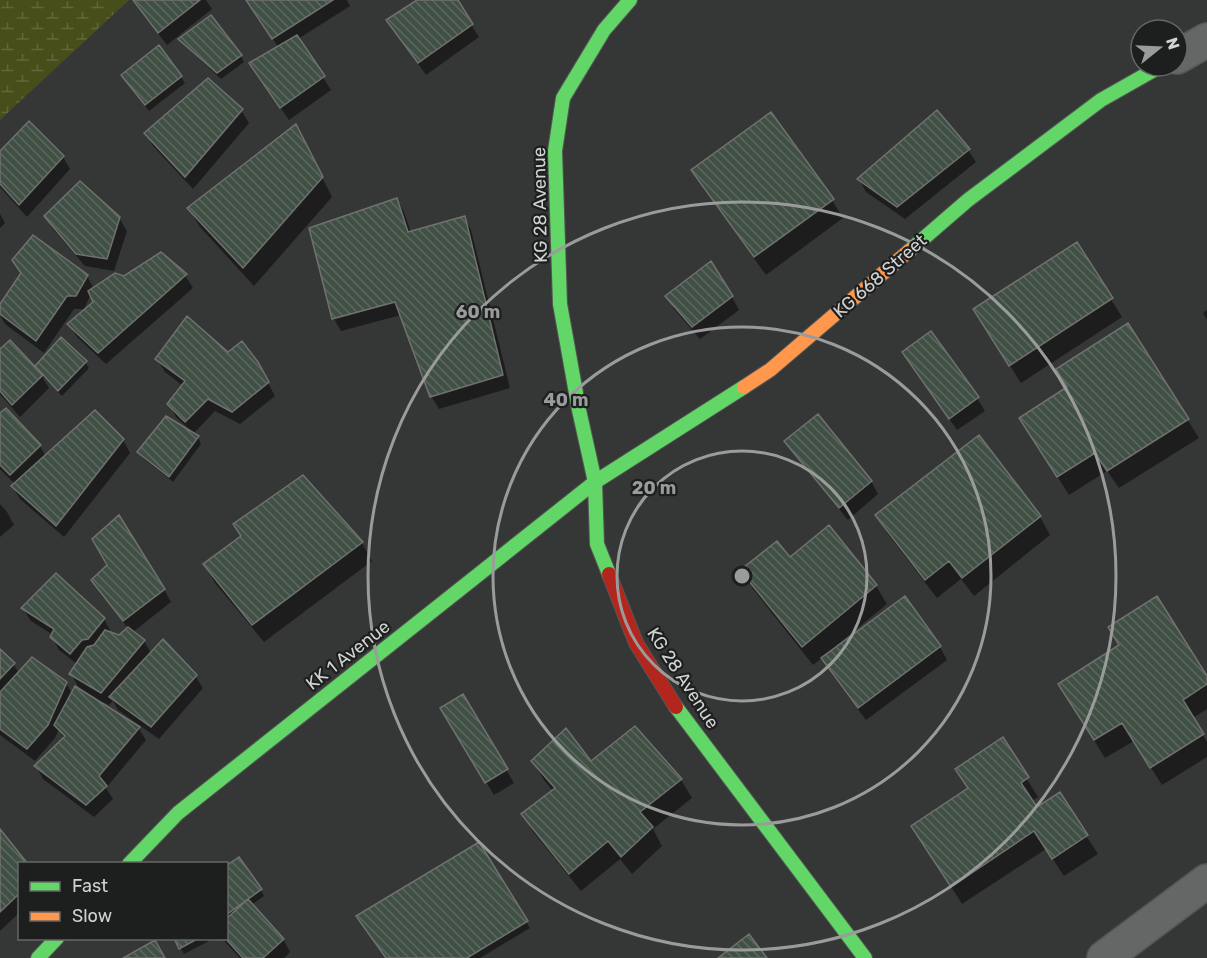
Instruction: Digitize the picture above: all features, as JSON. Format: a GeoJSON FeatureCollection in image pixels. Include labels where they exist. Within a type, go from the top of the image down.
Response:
{"type":"FeatureCollection","features":[{"type":"Feature","properties":{"kind":"street","name":"KG 28 Avenue"},"geometry":{"type":"LineString","coordinates":[[630,0],[604,30],[563,98],[555,151],[560,304],[579,410],[595,482],[597,544],[636,643],[673,703],[865,958]]}},
{"type":"Feature","properties":{"kind":"street"},"geometry":{"type":"LineString","coordinates":[[1189,50],[1207,40]]}},
{"type":"Feature","properties":{"kind":"street","name":"KG 668 Street"},"geometry":{"type":"LineString","coordinates":[[595,482],[770,370],[968,200],[1101,100],[1140,78]]}},
{"type":"Feature","properties":{"kind":"street","name":"KK 1 Avenue"},"geometry":{"type":"LineString","coordinates":[[131,862],[178,813],[595,482]]}},
{"type":"Feature","properties":{"kind":"street"},"geometry":{"type":"LineString","coordinates":[[1104,958],[1207,881]]}},
{"type":"Feature","properties":{"kind":"street"},"geometry":{"type":"LineString","coordinates":[[38,958],[56,940]]}},
{"type":"Feature","properties":{"kind":"green space"},"geometry":{"type":"Polygon","coordinates":[[[0,0],[129,0],[0,120],[0,0]]]}},
{"type":"Feature","properties":{"kind":"building"},"geometry":{"type":"Polygon","coordinates":[[[133,0],[200,0],[158,33],[133,0]]]}},
{"type":"Feature","properties":{"kind":"building"},"geometry":{"type":"Polygon","coordinates":[[[246,0],[333,0],[272,39],[246,0]]]}},
{"type":"Feature","properties":{"kind":"building"},"geometry":{"type":"Polygon","coordinates":[[[417,0],[458,0],[473,24],[418,63],[386,20],[417,0]]]}},
{"type":"Feature","properties":{"kind":"building"},"geometry":{"type":"Polygon","coordinates":[[[211,15],[242,55],[217,73],[178,39],[211,15]]]}},
{"type":"Feature","properties":{"kind":"building"},"geometry":{"type":"Polygon","coordinates":[[[297,35],[325,76],[280,108],[249,63],[297,35]]]}},
{"type":"Feature","properties":{"kind":"building"},"geometry":{"type":"Polygon","coordinates":[[[159,45],[182,76],[145,105],[121,75],[159,45]]]}},
{"type":"Feature","properties":{"kind":"building"},"geometry":{"type":"Polygon","coordinates":[[[208,78],[243,109],[185,177],[144,133],[208,78]]]}},
{"type":"Feature","properties":{"kind":"building"},"geometry":{"type":"Polygon","coordinates":[[[937,110],[970,149],[897,207],[857,179],[937,110]]]}},
{"type":"Feature","properties":{"kind":"building"},"geometry":{"type":"Polygon","coordinates":[[[771,112],[834,199],[754,257],[691,170],[771,112]]]}},
{"type":"Feature","properties":{"kind":"building"},"geometry":{"type":"Polygon","coordinates":[[[29,121],[64,156],[19,205],[0,184],[0,151],[29,121]]]}},
{"type":"Feature","properties":{"kind":"building"},"geometry":{"type":"Polygon","coordinates":[[[296,124],[323,177],[243,268],[187,208],[296,124]]]}},
{"type":"Feature","properties":{"kind":"building"},"geometry":{"type":"Polygon","coordinates":[[[80,181],[120,217],[107,259],[76,254],[44,216],[80,181]]]}},
{"type":"Feature","properties":{"kind":"building"},"geometry":{"type":"Polygon","coordinates":[[[397,198],[408,232],[465,216],[503,375],[430,397],[395,302],[332,319],[309,228],[397,198]]]}},
{"type":"Feature","properties":{"kind":"building"},"geometry":{"type":"Polygon","coordinates":[[[33,235],[88,275],[76,296],[67,296],[36,341],[0,314],[0,304],[21,273],[12,260],[33,235]]]}},
{"type":"Feature","properties":{"kind":"building"},"geometry":{"type":"Polygon","coordinates":[[[1077,242],[1113,298],[1009,366],[973,309],[1077,242]]]}},
{"type":"Feature","properties":{"kind":"building"},"geometry":{"type":"Polygon","coordinates":[[[161,252],[187,274],[98,353],[67,324],[93,302],[88,291],[115,273],[124,276],[161,252]]]}},
{"type":"Feature","properties":{"kind":"building"},"geometry":{"type":"Polygon","coordinates":[[[711,261],[733,296],[692,327],[665,296],[711,261]]]}},
{"type":"Feature","properties":{"kind":"building"},"geometry":{"type":"Polygon","coordinates":[[[187,316],[228,352],[242,341],[258,362],[269,382],[232,412],[208,399],[185,422],[167,404],[185,381],[155,359],[187,316]]]}},
{"type":"Feature","properties":{"kind":"building"},"geometry":{"type":"Polygon","coordinates":[[[1128,323],[1189,419],[1107,471],[1095,453],[1057,477],[1019,418],[1067,387],[1056,369],[1128,323]]]}},
{"type":"Feature","properties":{"kind":"building"},"geometry":{"type":"Polygon","coordinates":[[[931,331],[979,397],[949,419],[902,352],[931,331]]]}},
{"type":"Feature","properties":{"kind":"building"},"geometry":{"type":"Polygon","coordinates":[[[61,337],[87,361],[58,391],[35,366],[61,337]]]}},
{"type":"Feature","properties":{"kind":"building"},"geometry":{"type":"Polygon","coordinates":[[[10,340],[43,375],[12,405],[0,391],[0,349],[10,340]]]}},
{"type":"Feature","properties":{"kind":"building"},"geometry":{"type":"Polygon","coordinates":[[[6,408],[41,445],[10,475],[0,465],[0,413],[6,408]]]}},
{"type":"Feature","properties":{"kind":"building"},"geometry":{"type":"Polygon","coordinates":[[[95,410],[124,439],[56,526],[11,486],[95,410]]]}},
{"type":"Feature","properties":{"kind":"building"},"geometry":{"type":"Polygon","coordinates":[[[818,414],[872,481],[839,508],[784,441],[818,414]]]}},
{"type":"Feature","properties":{"kind":"building"},"geometry":{"type":"Polygon","coordinates":[[[166,416],[199,436],[169,477],[137,452],[166,416]]]}},
{"type":"Feature","properties":{"kind":"building"},"geometry":{"type":"Polygon","coordinates":[[[979,435],[1041,516],[962,578],[949,561],[925,580],[875,515],[979,435]]]}},
{"type":"Feature","properties":{"kind":"building"},"geometry":{"type":"Polygon","coordinates":[[[303,475],[363,542],[252,625],[203,564],[241,536],[233,524],[303,475]]]}},
{"type":"Feature","properties":{"kind":"building"},"geometry":{"type":"Polygon","coordinates":[[[119,515],[165,589],[123,621],[91,580],[107,565],[92,539],[119,515]]]}},
{"type":"Feature","properties":{"kind":"building"},"geometry":{"type":"Polygon","coordinates":[[[829,525],[877,585],[802,647],[740,570],[777,541],[790,557],[829,525]]]}},
{"type":"Feature","properties":{"kind":"building"},"geometry":{"type":"Polygon","coordinates":[[[56,573],[105,618],[88,639],[82,640],[70,654],[50,637],[54,629],[21,608],[56,573]]]}},
{"type":"Feature","properties":{"kind":"building"},"geometry":{"type":"Polygon","coordinates":[[[905,596],[941,646],[858,708],[821,658],[905,596]]]}},
{"type":"Feature","properties":{"kind":"building"},"geometry":{"type":"Polygon","coordinates":[[[1157,596],[1207,676],[1207,684],[1183,700],[1204,734],[1150,768],[1122,723],[1094,740],[1058,684],[1119,645],[1108,627],[1157,596]]]}},
{"type":"Feature","properties":{"kind":"building"},"geometry":{"type":"Polygon","coordinates":[[[128,627],[145,640],[101,693],[69,674],[87,647],[94,645],[105,630],[119,635],[128,627]]]}},
{"type":"Feature","properties":{"kind":"building"},"geometry":{"type":"Polygon","coordinates":[[[163,639],[197,675],[151,727],[109,697],[163,639]]]}},
{"type":"Feature","properties":{"kind":"building"},"geometry":{"type":"Polygon","coordinates":[[[0,649],[15,663],[0,679],[0,649]]]}},
{"type":"Feature","properties":{"kind":"building"},"geometry":{"type":"Polygon","coordinates":[[[32,657],[67,682],[48,725],[27,749],[0,729],[0,692],[32,657]]]}},
{"type":"Feature","properties":{"kind":"building"},"geometry":{"type":"Polygon","coordinates":[[[75,686],[140,727],[99,776],[107,786],[86,805],[34,766],[65,736],[54,725],[75,686]]]}},
{"type":"Feature","properties":{"kind":"building"},"geometry":{"type":"Polygon","coordinates":[[[463,694],[508,769],[485,783],[440,708],[463,694]]]}},
{"type":"Feature","properties":{"kind":"building"},"geometry":{"type":"Polygon","coordinates":[[[635,726],[682,779],[640,812],[653,827],[621,857],[608,841],[569,874],[521,814],[555,788],[531,761],[566,728],[591,761],[635,726]]]}},
{"type":"Feature","properties":{"kind":"building"},"geometry":{"type":"Polygon","coordinates":[[[1003,737],[1029,777],[1021,783],[1037,807],[1060,792],[1088,835],[1052,859],[1034,831],[951,887],[911,826],[968,788],[955,769],[1003,737]]]}},
{"type":"Feature","properties":{"kind":"building"},"geometry":{"type":"Polygon","coordinates":[[[0,829],[26,862],[18,862],[18,895],[0,912],[0,829]]]}},
{"type":"Feature","properties":{"kind":"building"},"geometry":{"type":"Polygon","coordinates":[[[479,842],[528,921],[467,958],[386,958],[356,916],[479,842]]]}},
{"type":"Feature","properties":{"kind":"building"},"geometry":{"type":"Polygon","coordinates":[[[239,857],[262,889],[228,914],[228,865],[239,857]]]}},
{"type":"Feature","properties":{"kind":"building"},"geometry":{"type":"Polygon","coordinates":[[[248,899],[284,939],[263,958],[243,958],[227,940],[228,917],[248,899]]]}},
{"type":"Feature","properties":{"kind":"building"},"geometry":{"type":"Polygon","coordinates":[[[749,934],[767,958],[718,958],[749,934]]]}},
{"type":"Feature","properties":{"kind":"building"},"geometry":{"type":"Polygon","coordinates":[[[155,940],[165,958],[123,958],[155,940]]]}},
{"type":"Feature","properties":{"kind":"building"},"geometry":{"type":"Polygon","coordinates":[[[175,940],[195,940],[179,949],[175,940]]]}},
{"type":"Feature","properties":{"kind":"traffic: fast"},"geometry":{"type":"LineString","coordinates":[[609,574],[597,544],[595,482],[579,410],[560,304],[555,151],[563,98],[604,30],[630,0]]}},
{"type":"Feature","properties":{"kind":"traffic: fast"},"geometry":{"type":"LineString","coordinates":[[909,251],[968,200],[1101,100],[1140,78]]}},
{"type":"Feature","properties":{"kind":"traffic: fast"},"geometry":{"type":"LineString","coordinates":[[131,862],[178,813],[595,482],[744,387]]}},
{"type":"Feature","properties":{"kind":"traffic: fast"},"geometry":{"type":"LineString","coordinates":[[676,707],[865,958]]}},
{"type":"Feature","properties":{"kind":"traffic: fast"},"geometry":{"type":"LineString","coordinates":[[38,958],[55,940]]}},
{"type":"Feature","properties":{"kind":"traffic: slow"},"geometry":{"type":"LineString","coordinates":[[744,387],[770,370],[909,251]]}},
{"type":"Feature","properties":{"kind":"traffic: jam"},"geometry":{"type":"LineString","coordinates":[[609,574],[636,643],[676,707]]}}]}
